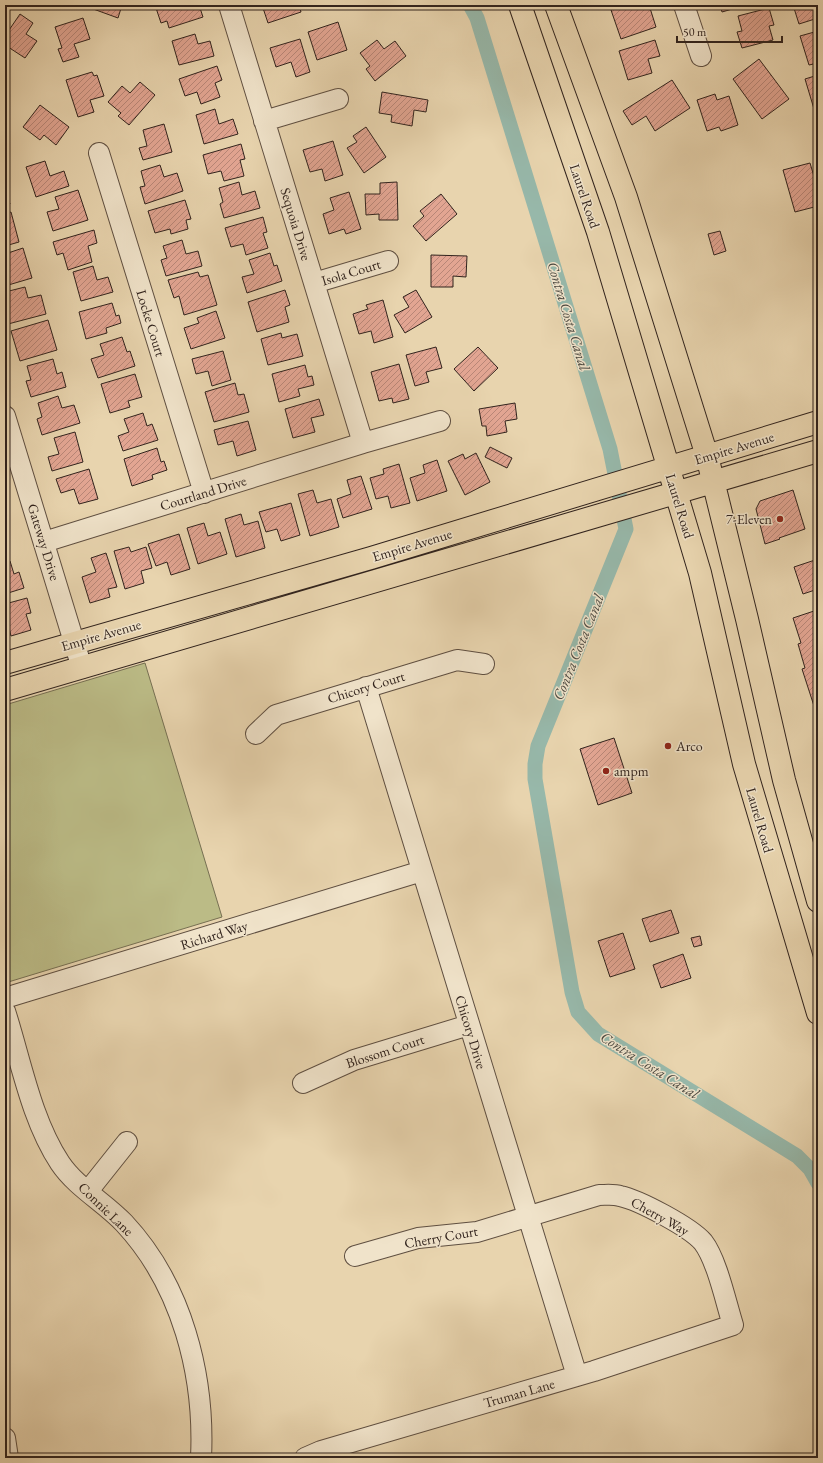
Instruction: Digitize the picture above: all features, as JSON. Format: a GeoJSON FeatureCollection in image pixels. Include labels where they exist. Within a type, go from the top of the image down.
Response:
{"type":"FeatureCollection","features":[{"type":"Feature","properties":{"kind":"main road","name":"Laurel Road"},"geometry":{"type":"LineString","coordinates":[[520,5],[598,232],[669,468],[700,573],[744,764],[818,1013]]}},
{"type":"Feature","properties":{"kind":"main road"},"geometry":{"type":"LineString","coordinates":[[556,5],[626,197],[714,482],[784,780],[815,892],[781,891]]}},
{"type":"Feature","properties":{"kind":"main road","name":"Empire Avenue"},"geometry":{"type":"LineString","coordinates":[[5,663],[371,558],[818,422]]}},
{"type":"Feature","properties":{"kind":"main road","name":"Empire Avenue"},"geometry":{"type":"LineString","coordinates":[[5,690],[818,451]]}},
{"type":"Feature","properties":{"kind":"street","name":"Sequoia Drive"},"geometry":{"type":"LineString","coordinates":[[229,5],[363,443]]}},
{"type":"Feature","properties":{"kind":"street"},"geometry":{"type":"LineString","coordinates":[[684,5],[701,56]]}},
{"type":"Feature","properties":{"kind":"street"},"geometry":{"type":"LineString","coordinates":[[264,121],[338,99]]}},
{"type":"Feature","properties":{"kind":"street","name":"Locke Court"},"geometry":{"type":"LineString","coordinates":[[99,153],[204,493]]}},
{"type":"Feature","properties":{"kind":"street","name":"Isola Court"},"geometry":{"type":"LineString","coordinates":[[314,283],[388,261]]}},
{"type":"Feature","properties":{"kind":"street","name":"Gateway Drive"},"geometry":{"type":"LineString","coordinates":[[5,416],[82,668]]}},
{"type":"Feature","properties":{"kind":"street","name":"Courtland Drive"},"geometry":{"type":"LineString","coordinates":[[44,542],[363,443],[440,421]]}},
{"type":"Feature","properties":{"kind":"street","name":"Chicory Court"},"geometry":{"type":"LineString","coordinates":[[256,734],[276,715],[366,687],[457,660],[484,664]]}},
{"type":"Feature","properties":{"kind":"street","name":"Chicory Drive"},"geometry":{"type":"LineString","coordinates":[[366,687],[577,1376]]}},
{"type":"Feature","properties":{"kind":"street","name":"Richard Way"},"geometry":{"type":"LineString","coordinates":[[5,998],[422,871]]}},
{"type":"Feature","properties":{"kind":"street","name":"Connie Lane"},"geometry":{"type":"LineString","coordinates":[[5,1011],[37,1117],[46,1140],[61,1165],[78,1183],[120,1219],[143,1246],[173,1297],[183,1325],[193,1362],[199,1395],[202,1425],[201,1458]]}},
{"type":"Feature","properties":{"kind":"street","name":"Blossom Court"},"geometry":{"type":"LineString","coordinates":[[303,1083],[354,1060],[469,1025]]}},
{"type":"Feature","properties":{"kind":"street"},"geometry":{"type":"LineString","coordinates":[[88,1191],[127,1142]]}},
{"type":"Feature","properties":{"kind":"street","name":"Cherry Way"},"geometry":{"type":"LineString","coordinates":[[528,1217],[599,1195],[619,1195],[640,1202],[686,1228],[703,1242],[713,1260],[733,1325]]}},
{"type":"Feature","properties":{"kind":"street","name":"Cherry Court"},"geometry":{"type":"LineString","coordinates":[[355,1256],[418,1238],[477,1232],[528,1217]]}},
{"type":"Feature","properties":{"kind":"street","name":"Truman Lane"},"geometry":{"type":"LineString","coordinates":[[305,1458],[321,1451],[577,1376],[733,1325]]}},
{"type":"Feature","properties":{"kind":"street"},"geometry":{"type":"LineString","coordinates":[[5,1438],[8,1458]]}},
{"type":"Feature","properties":{"kind":"green space"},"geometry":{"type":"Polygon","coordinates":[[[145,663],[222,917],[5,983],[5,705],[145,663]]]}},
{"type":"Feature","properties":{"kind":"building"},"geometry":{"type":"Polygon","coordinates":[[[85,5],[122,5],[118,18],[85,5]]]}},
{"type":"Feature","properties":{"kind":"building"},"geometry":{"type":"Polygon","coordinates":[[[155,5],[183,5],[183,7],[199,5],[203,17],[169,28],[167,21],[161,23],[155,5]]]}},
{"type":"Feature","properties":{"kind":"building"},"geometry":{"type":"Polygon","coordinates":[[[262,5],[299,5],[301,12],[268,23],[262,5]]]}},
{"type":"Feature","properties":{"kind":"building"},"geometry":{"type":"Polygon","coordinates":[[[627,5],[649,5],[656,27],[621,39],[611,10],[627,5]]]}},
{"type":"Feature","properties":{"kind":"building"},"geometry":{"type":"Polygon","coordinates":[[[720,5],[746,5],[722,12],[720,5]]]}},
{"type":"Feature","properties":{"kind":"building"},"geometry":{"type":"Polygon","coordinates":[[[793,5],[818,5],[818,18],[799,24],[793,5]]]}},
{"type":"Feature","properties":{"kind":"building"},"geometry":{"type":"Polygon","coordinates":[[[769,8],[774,25],[769,26],[773,40],[742,48],[737,32],[742,31],[738,16],[769,8]]]}},
{"type":"Feature","properties":{"kind":"building"},"geometry":{"type":"Polygon","coordinates":[[[20,14],[33,23],[26,34],[37,41],[25,58],[5,45],[5,36],[20,14]]]}},
{"type":"Feature","properties":{"kind":"building"},"geometry":{"type":"Polygon","coordinates":[[[83,18],[90,39],[74,44],[79,57],[63,62],[58,49],[62,48],[55,27],[83,18]]]}},
{"type":"Feature","properties":{"kind":"building"},"geometry":{"type":"Polygon","coordinates":[[[338,22],[347,50],[317,60],[308,32],[338,22]]]}},
{"type":"Feature","properties":{"kind":"building"},"geometry":{"type":"Polygon","coordinates":[[[818,31],[818,63],[809,65],[800,36],[818,31]]]}},
{"type":"Feature","properties":{"kind":"building"},"geometry":{"type":"Polygon","coordinates":[[[195,34],[198,44],[210,41],[214,56],[179,65],[172,41],[195,34]]]}},
{"type":"Feature","properties":{"kind":"building"},"geometry":{"type":"Polygon","coordinates":[[[300,39],[310,72],[296,77],[291,62],[276,67],[270,48],[300,39]]]}},
{"type":"Feature","properties":{"kind":"building"},"geometry":{"type":"Polygon","coordinates":[[[377,40],[384,49],[395,41],[406,56],[375,81],[366,69],[370,66],[360,53],[377,40]]]}},
{"type":"Feature","properties":{"kind":"building"},"geometry":{"type":"Polygon","coordinates":[[[655,40],[660,56],[648,59],[652,73],[628,80],[619,51],[655,40]]]}},
{"type":"Feature","properties":{"kind":"building"},"geometry":{"type":"Polygon","coordinates":[[[759,59],[789,99],[762,119],[733,79],[759,59]]]}},
{"type":"Feature","properties":{"kind":"building"},"geometry":{"type":"Polygon","coordinates":[[[217,66],[222,80],[215,83],[220,97],[201,104],[197,92],[185,96],[179,79],[217,66]]]}},
{"type":"Feature","properties":{"kind":"building"},"geometry":{"type":"Polygon","coordinates":[[[92,72],[94,76],[97,75],[104,96],[90,100],[94,112],[78,117],[66,80],[92,72]]]}},
{"type":"Feature","properties":{"kind":"building"},"geometry":{"type":"Polygon","coordinates":[[[818,75],[818,108],[814,109],[805,79],[818,75]]]}},
{"type":"Feature","properties":{"kind":"building"},"geometry":{"type":"Polygon","coordinates":[[[672,80],[690,108],[655,131],[646,116],[632,125],[623,111],[672,80]]]}},
{"type":"Feature","properties":{"kind":"building"},"geometry":{"type":"Polygon","coordinates":[[[140,82],[155,95],[129,125],[118,116],[121,113],[108,102],[122,86],[130,93],[140,82]]]}},
{"type":"Feature","properties":{"kind":"building"},"geometry":{"type":"Polygon","coordinates":[[[382,92],[428,100],[426,112],[414,110],[412,126],[391,122],[392,115],[379,113],[382,92]]]}},
{"type":"Feature","properties":{"kind":"building"},"geometry":{"type":"Polygon","coordinates":[[[715,94],[717,100],[729,96],[738,125],[721,131],[719,127],[707,131],[697,100],[715,94]]]}},
{"type":"Feature","properties":{"kind":"building"},"geometry":{"type":"Polygon","coordinates":[[[40,105],[69,127],[56,145],[44,135],[40,140],[23,127],[40,105]]]}},
{"type":"Feature","properties":{"kind":"building"},"geometry":{"type":"Polygon","coordinates":[[[215,109],[219,124],[233,119],[238,134],[204,144],[196,115],[215,109]]]}},
{"type":"Feature","properties":{"kind":"building"},"geometry":{"type":"Polygon","coordinates":[[[164,124],[172,152],[143,160],[139,148],[147,146],[143,130],[164,124]]]}},
{"type":"Feature","properties":{"kind":"building"},"geometry":{"type":"Polygon","coordinates":[[[366,127],[386,157],[364,173],[347,148],[357,142],[353,136],[366,127]]]}},
{"type":"Feature","properties":{"kind":"building"},"geometry":{"type":"Polygon","coordinates":[[[333,141],[343,175],[325,181],[322,169],[310,172],[303,150],[333,141]]]}},
{"type":"Feature","properties":{"kind":"building"},"geometry":{"type":"Polygon","coordinates":[[[241,144],[245,159],[240,160],[244,176],[224,181],[221,171],[208,174],[203,155],[241,144]]]}},
{"type":"Feature","properties":{"kind":"building"},"geometry":{"type":"Polygon","coordinates":[[[45,161],[50,176],[64,171],[69,186],[36,197],[26,167],[45,161]]]}},
{"type":"Feature","properties":{"kind":"building"},"geometry":{"type":"Polygon","coordinates":[[[810,163],[818,190],[818,206],[795,212],[783,170],[810,163]]]}},
{"type":"Feature","properties":{"kind":"building"},"geometry":{"type":"Polygon","coordinates":[[[160,165],[164,177],[177,173],[183,191],[145,204],[140,187],[145,186],[141,171],[160,165]]]}},
{"type":"Feature","properties":{"kind":"building"},"geometry":{"type":"Polygon","coordinates":[[[239,182],[242,195],[255,191],[260,208],[224,218],[220,204],[223,202],[219,188],[239,182]]]}},
{"type":"Feature","properties":{"kind":"building"},"geometry":{"type":"Polygon","coordinates":[[[397,182],[398,220],[379,220],[379,214],[366,215],[365,194],[380,194],[380,183],[397,182]]]}},
{"type":"Feature","properties":{"kind":"building"},"geometry":{"type":"Polygon","coordinates":[[[5,189],[10,204],[5,206],[5,189]]]}},
{"type":"Feature","properties":{"kind":"building"},"geometry":{"type":"Polygon","coordinates":[[[78,190],[88,220],[53,231],[47,212],[59,209],[55,197],[78,190]]]}},
{"type":"Feature","properties":{"kind":"building"},"geometry":{"type":"Polygon","coordinates":[[[349,192],[361,229],[346,234],[344,229],[329,234],[323,214],[334,210],[330,198],[349,192]]]}},
{"type":"Feature","properties":{"kind":"building"},"geometry":{"type":"Polygon","coordinates":[[[441,194],[457,214],[426,241],[413,226],[424,216],[420,211],[441,194]]]}},
{"type":"Feature","properties":{"kind":"building"},"geometry":{"type":"Polygon","coordinates":[[[185,200],[191,219],[186,220],[188,229],[171,234],[170,229],[155,233],[148,211],[185,200]]]}},
{"type":"Feature","properties":{"kind":"building"},"geometry":{"type":"Polygon","coordinates":[[[11,212],[19,242],[5,246],[5,214],[11,212]]]}},
{"type":"Feature","properties":{"kind":"building"},"geometry":{"type":"Polygon","coordinates":[[[263,217],[267,232],[263,233],[268,248],[246,255],[243,244],[231,247],[225,228],[263,217]]]}},
{"type":"Feature","properties":{"kind":"building"},"geometry":{"type":"Polygon","coordinates":[[[94,230],[97,243],[88,246],[92,262],[68,270],[63,253],[57,255],[53,242],[94,230]]]}},
{"type":"Feature","properties":{"kind":"building"},"geometry":{"type":"Polygon","coordinates":[[[720,231],[726,251],[714,255],[708,234],[720,231]]]}},
{"type":"Feature","properties":{"kind":"building"},"geometry":{"type":"Polygon","coordinates":[[[182,240],[186,254],[198,251],[202,266],[166,276],[161,260],[167,258],[163,246],[182,240]]]}},
{"type":"Feature","properties":{"kind":"building"},"geometry":{"type":"Polygon","coordinates":[[[23,248],[32,278],[5,286],[5,254],[23,248]]]}},
{"type":"Feature","properties":{"kind":"building"},"geometry":{"type":"Polygon","coordinates":[[[270,253],[274,266],[277,265],[282,281],[247,293],[242,277],[254,274],[249,260],[270,253]]]}},
{"type":"Feature","properties":{"kind":"building"},"geometry":{"type":"Polygon","coordinates":[[[431,255],[467,256],[466,277],[453,276],[453,287],[431,287],[431,255]]]}},
{"type":"Feature","properties":{"kind":"building"},"geometry":{"type":"Polygon","coordinates":[[[93,266],[97,280],[108,277],[113,292],[81,301],[73,272],[93,266]]]}},
{"type":"Feature","properties":{"kind":"building"},"geometry":{"type":"Polygon","coordinates":[[[198,272],[200,277],[208,275],[217,305],[184,315],[179,296],[174,298],[168,280],[198,272]]]}},
{"type":"Feature","properties":{"kind":"building"},"geometry":{"type":"Polygon","coordinates":[[[25,287],[28,298],[41,295],[46,314],[8,324],[5,310],[9,309],[5,292],[25,287]]]}},
{"type":"Feature","properties":{"kind":"building"},"geometry":{"type":"Polygon","coordinates":[[[285,290],[290,305],[285,307],[289,322],[257,332],[248,302],[285,290]]]}},
{"type":"Feature","properties":{"kind":"building"},"geometry":{"type":"Polygon","coordinates":[[[416,290],[432,317],[405,333],[394,315],[409,307],[403,297],[416,290]]]}},
{"type":"Feature","properties":{"kind":"building"},"geometry":{"type":"Polygon","coordinates":[[[383,300],[393,337],[374,343],[371,331],[359,334],[353,314],[368,309],[366,305],[383,300]]]}},
{"type":"Feature","properties":{"kind":"building"},"geometry":{"type":"Polygon","coordinates":[[[112,303],[116,316],[119,315],[121,323],[106,328],[107,333],[86,339],[79,312],[112,303]]]}},
{"type":"Feature","properties":{"kind":"building"},"geometry":{"type":"Polygon","coordinates":[[[216,311],[225,338],[191,349],[184,328],[199,323],[197,318],[216,311]]]}},
{"type":"Feature","properties":{"kind":"building"},"geometry":{"type":"Polygon","coordinates":[[[48,320],[57,350],[20,361],[11,331],[48,320]]]}},
{"type":"Feature","properties":{"kind":"building"},"geometry":{"type":"Polygon","coordinates":[[[281,333],[282,338],[297,334],[303,356],[268,365],[261,339],[281,333]]]}},
{"type":"Feature","properties":{"kind":"building"},"geometry":{"type":"Polygon","coordinates":[[[122,337],[127,352],[130,351],[135,366],[98,378],[91,359],[104,355],[100,344],[122,337]]]}},
{"type":"Feature","properties":{"kind":"building"},"geometry":{"type":"Polygon","coordinates":[[[436,347],[442,368],[426,372],[429,382],[415,386],[406,355],[436,347]]]}},
{"type":"Feature","properties":{"kind":"building"},"geometry":{"type":"Polygon","coordinates":[[[478,347],[498,368],[474,391],[454,369],[478,347]]]}},
{"type":"Feature","properties":{"kind":"building"},"geometry":{"type":"Polygon","coordinates":[[[223,351],[231,380],[212,386],[208,371],[196,374],[192,359],[223,351]]]}},
{"type":"Feature","properties":{"kind":"building"},"geometry":{"type":"Polygon","coordinates":[[[53,359],[57,374],[62,372],[66,387],[31,397],[26,381],[31,380],[27,366],[53,359]]]}},
{"type":"Feature","properties":{"kind":"building"},"geometry":{"type":"Polygon","coordinates":[[[399,364],[409,399],[393,403],[392,398],[379,401],[371,372],[399,364]]]}},
{"type":"Feature","properties":{"kind":"building"},"geometry":{"type":"Polygon","coordinates":[[[305,365],[308,377],[312,376],[314,385],[298,389],[300,396],[279,402],[272,374],[305,365]]]}},
{"type":"Feature","properties":{"kind":"building"},"geometry":{"type":"Polygon","coordinates":[[[135,374],[142,397],[128,401],[130,407],[110,413],[101,384],[135,374]]]}},
{"type":"Feature","properties":{"kind":"building"},"geometry":{"type":"Polygon","coordinates":[[[235,383],[238,395],[244,394],[249,412],[214,422],[205,392],[235,383]]]}},
{"type":"Feature","properties":{"kind":"building"},"geometry":{"type":"Polygon","coordinates":[[[58,396],[62,408],[74,405],[80,423],[42,435],[37,419],[42,417],[38,403],[58,396]]]}},
{"type":"Feature","properties":{"kind":"building"},"geometry":{"type":"Polygon","coordinates":[[[319,399],[324,415],[311,418],[315,432],[293,438],[285,409],[319,399]]]}},
{"type":"Feature","properties":{"kind":"building"},"geometry":{"type":"Polygon","coordinates":[[[515,403],[517,419],[505,421],[507,432],[487,436],[486,426],[482,426],[479,409],[515,403]]]}},
{"type":"Feature","properties":{"kind":"building"},"geometry":{"type":"Polygon","coordinates":[[[143,413],[147,426],[152,424],[158,440],[123,451],[118,436],[129,432],[124,419],[143,413]]]}},
{"type":"Feature","properties":{"kind":"building"},"geometry":{"type":"Polygon","coordinates":[[[248,421],[256,450],[237,456],[233,441],[218,445],[214,430],[248,421]]]}},
{"type":"Feature","properties":{"kind":"building"},"geometry":{"type":"Polygon","coordinates":[[[75,432],[83,462],[52,471],[48,457],[59,454],[54,438],[75,432]]]}},
{"type":"Feature","properties":{"kind":"building"},"geometry":{"type":"Polygon","coordinates":[[[490,447],[512,458],[507,468],[485,457],[490,447]]]}},
{"type":"Feature","properties":{"kind":"building"},"geometry":{"type":"Polygon","coordinates":[[[157,448],[161,462],[164,461],[167,470],[152,475],[153,479],[132,486],[124,459],[157,448]]]}},
{"type":"Feature","properties":{"kind":"building"},"geometry":{"type":"Polygon","coordinates":[[[476,453],[490,482],[465,495],[448,461],[463,454],[465,459],[476,453]]]}},
{"type":"Feature","properties":{"kind":"building"},"geometry":{"type":"Polygon","coordinates":[[[437,460],[447,491],[417,501],[410,478],[425,473],[423,465],[437,460]]]}},
{"type":"Feature","properties":{"kind":"building"},"geometry":{"type":"Polygon","coordinates":[[[399,464],[410,503],[391,508],[388,496],[376,499],[370,478],[384,474],[383,469],[399,464]]]}},
{"type":"Feature","properties":{"kind":"building"},"geometry":{"type":"Polygon","coordinates":[[[89,469],[98,499],[79,504],[74,489],[61,493],[56,479],[89,469]]]}},
{"type":"Feature","properties":{"kind":"building"},"geometry":{"type":"Polygon","coordinates":[[[361,476],[372,509],[343,518],[337,499],[351,494],[347,480],[361,476]]]}},
{"type":"Feature","properties":{"kind":"building"},"geometry":{"type":"Polygon","coordinates":[[[313,490],[317,503],[331,499],[339,527],[310,536],[298,494],[313,490]]]}},
{"type":"Feature","properties":{"kind":"building","name":"7-Eleven"},"geometry":{"type":"Polygon","coordinates":[[[793,490],[805,529],[765,544],[756,509],[760,501],[793,490]]]}},
{"type":"Feature","properties":{"kind":"building"},"geometry":{"type":"Polygon","coordinates":[[[291,503],[300,535],[281,541],[277,529],[266,532],[259,512],[291,503]]]}},
{"type":"Feature","properties":{"kind":"building"},"geometry":{"type":"Polygon","coordinates":[[[241,514],[244,525],[258,521],[265,548],[236,557],[225,519],[241,514]]]}},
{"type":"Feature","properties":{"kind":"building"},"geometry":{"type":"Polygon","coordinates":[[[204,523],[208,536],[220,532],[227,554],[198,564],[187,528],[204,523]]]}},
{"type":"Feature","properties":{"kind":"building"},"geometry":{"type":"Polygon","coordinates":[[[179,534],[190,569],[171,575],[167,562],[156,566],[148,544],[179,534]]]}},
{"type":"Feature","properties":{"kind":"building"},"geometry":{"type":"Polygon","coordinates":[[[129,547],[131,552],[146,547],[152,568],[141,571],[144,583],[125,589],[114,551],[129,547]]]}},
{"type":"Feature","properties":{"kind":"building"},"geometry":{"type":"Polygon","coordinates":[[[106,553],[117,587],[108,589],[110,597],[90,603],[82,577],[96,572],[91,558],[106,553]]]}},
{"type":"Feature","properties":{"kind":"building"},"geometry":{"type":"Polygon","coordinates":[[[818,559],[818,589],[803,594],[794,567],[818,559]]]}},
{"type":"Feature","properties":{"kind":"building"},"geometry":{"type":"Polygon","coordinates":[[[10,561],[14,574],[19,572],[24,588],[5,594],[5,563],[10,561]]]}},
{"type":"Feature","properties":{"kind":"building"},"geometry":{"type":"Polygon","coordinates":[[[27,598],[31,613],[26,614],[31,630],[11,636],[8,624],[5,625],[5,604],[27,598]]]}},
{"type":"Feature","properties":{"kind":"building"},"geometry":{"type":"Polygon","coordinates":[[[817,610],[818,705],[814,706],[802,669],[805,668],[798,644],[801,643],[793,618],[817,610]]]}},
{"type":"Feature","properties":{"kind":"building","name":"ampm"},"geometry":{"type":"Polygon","coordinates":[[[614,738],[632,793],[598,805],[580,749],[614,738]]]}},
{"type":"Feature","properties":{"kind":"building"},"geometry":{"type":"Polygon","coordinates":[[[671,910],[679,933],[650,942],[642,919],[671,910]]]}},
{"type":"Feature","properties":{"kind":"building"},"geometry":{"type":"Polygon","coordinates":[[[623,933],[635,969],[610,977],[598,941],[623,933]]]}},
{"type":"Feature","properties":{"kind":"building"},"geometry":{"type":"Polygon","coordinates":[[[700,936],[702,945],[694,947],[691,938],[700,936]]]}},
{"type":"Feature","properties":{"kind":"building"},"geometry":{"type":"Polygon","coordinates":[[[683,954],[691,978],[661,988],[653,965],[683,954]]]}},
{"type":"Feature","properties":{"kind":"waterway","name":"Contra Costa Canal"},"geometry":{"type":"LineString","coordinates":[[470,5],[477,18],[610,449],[626,529],[538,746],[535,764],[535,779],[572,992],[578,1012],[598,1034],[797,1156],[810,1169],[818,1183]]}},
{"type":"Feature","properties":{"kind":"place","name":"7-Eleven"},"geometry":{"type":"Point","coordinates":[780,519]}},
{"type":"Feature","properties":{"kind":"place","name":"Arco"},"geometry":{"type":"Point","coordinates":[668,746]}},
{"type":"Feature","properties":{"kind":"place","name":"ampm"},"geometry":{"type":"Point","coordinates":[606,771]}}]}
